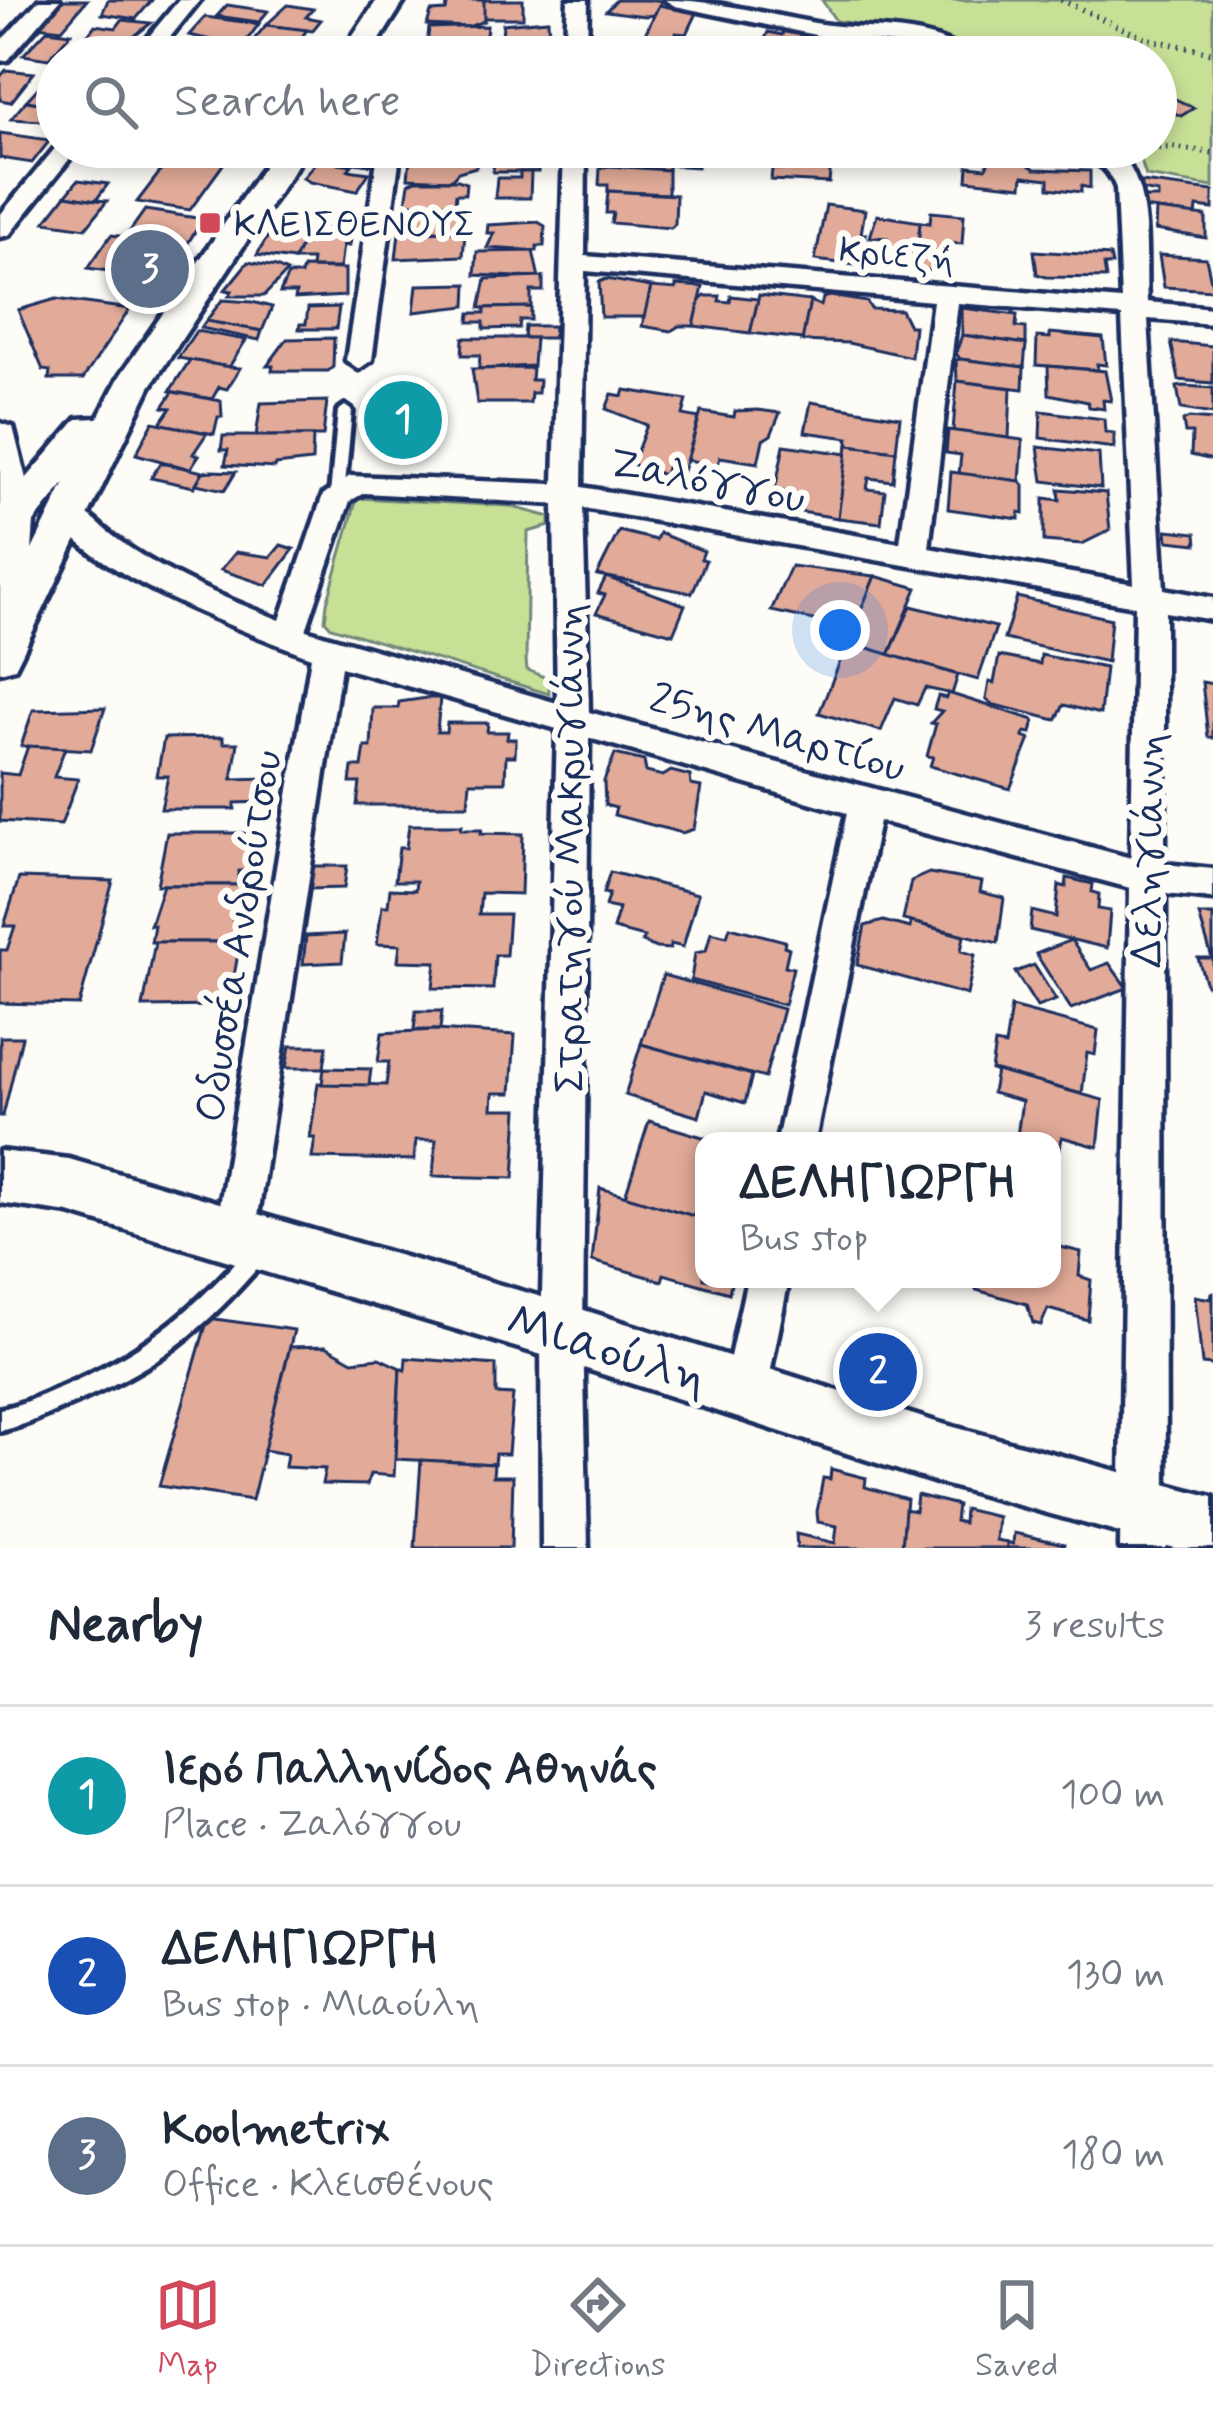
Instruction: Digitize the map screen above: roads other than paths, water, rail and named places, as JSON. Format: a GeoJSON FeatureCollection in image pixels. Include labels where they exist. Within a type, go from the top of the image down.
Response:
{"type":"FeatureCollection","features":[{"type":"Feature","properties":{"kind":"main road"},"geometry":{"type":"LineString","coordinates":[[368,36],[391,0]]}},
{"type":"Feature","properties":{"kind":"main road"},"geometry":{"type":"LineString","coordinates":[[0,656],[133,385],[279,168]]}},
{"type":"Feature","properties":{"kind":"main road"},"geometry":{"type":"LineString","coordinates":[[5,529],[133,385]]}},
{"type":"Feature","properties":{"kind":"main road"},"geometry":{"type":"LineString","coordinates":[[0,422],[45,436],[93,425]]}},
{"type":"Feature","properties":{"kind":"main road"},"geometry":{"type":"LineString","coordinates":[[0,436],[5,529],[0,636]]}},
{"type":"Feature","properties":{"kind":"main road"},"geometry":{"type":"LineString","coordinates":[[5,529],[69,516]]}},
{"type":"Feature","properties":{"kind":"main road","name":"Μιαούλη"},"geometry":{"type":"LineString","coordinates":[[0,1177],[69,1186],[562,1332],[939,1453],[1143,1528],[1213,1528]]}},
{"type":"Feature","properties":{"kind":"street"},"geometry":{"type":"LineString","coordinates":[[0,55],[50,0]]}},
{"type":"Feature","properties":{"kind":"street"},"geometry":{"type":"LineString","coordinates":[[160,36],[190,0]]}},
{"type":"Feature","properties":{"kind":"street"},"geometry":{"type":"LineString","coordinates":[[577,36],[578,0]]}},
{"type":"Feature","properties":{"kind":"street"},"geometry":{"type":"LineString","coordinates":[[675,0],[820,29],[884,36]]}},
{"type":"Feature","properties":{"kind":"street"},"geometry":{"type":"LineString","coordinates":[[0,230],[51,168]]}},
{"type":"Feature","properties":{"kind":"street"},"geometry":{"type":"LineString","coordinates":[[359,360],[387,168]]}},
{"type":"Feature","properties":{"kind":"street","name":"Στρατηγού Μακρυγιάννη"},"geometry":{"type":"LineString","coordinates":[[565,1548],[562,1332],[573,720],[568,496],[575,168]]}},
{"type":"Feature","properties":{"kind":"street","name":"Δεληγιάννη"},"geometry":{"type":"LineString","coordinates":[[1120,168],[1128,188],[1150,600],[1143,1528]]}},
{"type":"Feature","properties":{"kind":"street","name":"Κριεζή"},"geometry":{"type":"LineString","coordinates":[[575,263],[1213,316]]}},
{"type":"Feature","properties":{"kind":"street"},"geometry":{"type":"LineString","coordinates":[[914,560],[947,293]]}},
{"type":"Feature","properties":{"kind":"street","name":"Ζαλόγγου"},"geometry":{"type":"LineString","coordinates":[[337,496],[346,487],[360,484],[568,496],[1213,609]]}},
{"type":"Feature","properties":{"kind":"street"},"geometry":{"type":"LineString","coordinates":[[288,637],[317,566],[337,496]]}},
{"type":"Feature","properties":{"kind":"street","name":"25ης Μαρτίου"},"geometry":{"type":"LineString","coordinates":[[69,516],[153,574],[328,651],[866,804],[1147,877],[1213,884]]}},
{"type":"Feature","properties":{"kind":"street","name":"Οδυσσέα Ανδρούτσου"},"geometry":{"type":"LineString","coordinates":[[250,1240],[328,651]]}},
{"type":"Feature","properties":{"kind":"street"},"geometry":{"type":"LineString","coordinates":[[798,1132],[866,804]]}},
{"type":"Feature","properties":{"kind":"street"},"geometry":{"type":"LineString","coordinates":[[745,1389],[766,1288]]}},
{"type":"Feature","properties":{"kind":"lane"},"geometry":{"type":"LineString","coordinates":[[337,496],[345,411]]}},
{"type":"Feature","properties":{"kind":"lane"},"geometry":{"type":"LineString","coordinates":[[0,1420],[127,1370],[188,1330],[250,1240]]}},
{"type":"Feature","properties":{"kind":"place","name":"ΚΛΕΙΣΘΕΝΟΥΣ"},"geometry":{"type":"Point","coordinates":[210,223]}},
{"type":"Feature","properties":{"kind":"place","name":"Koolmetrix"},"geometry":{"type":"Point","coordinates":[150,269]}},
{"type":"Feature","properties":{"kind":"place","name":"Ιερό Παλληνίδος Αθηνάς"},"geometry":{"type":"Point","coordinates":[403,420]}},
{"type":"Feature","properties":{"kind":"place","name":"ΔΕΛΗΓΙΩΡΓΗ"},"geometry":{"type":"Point","coordinates":[878,1372]}}]}
